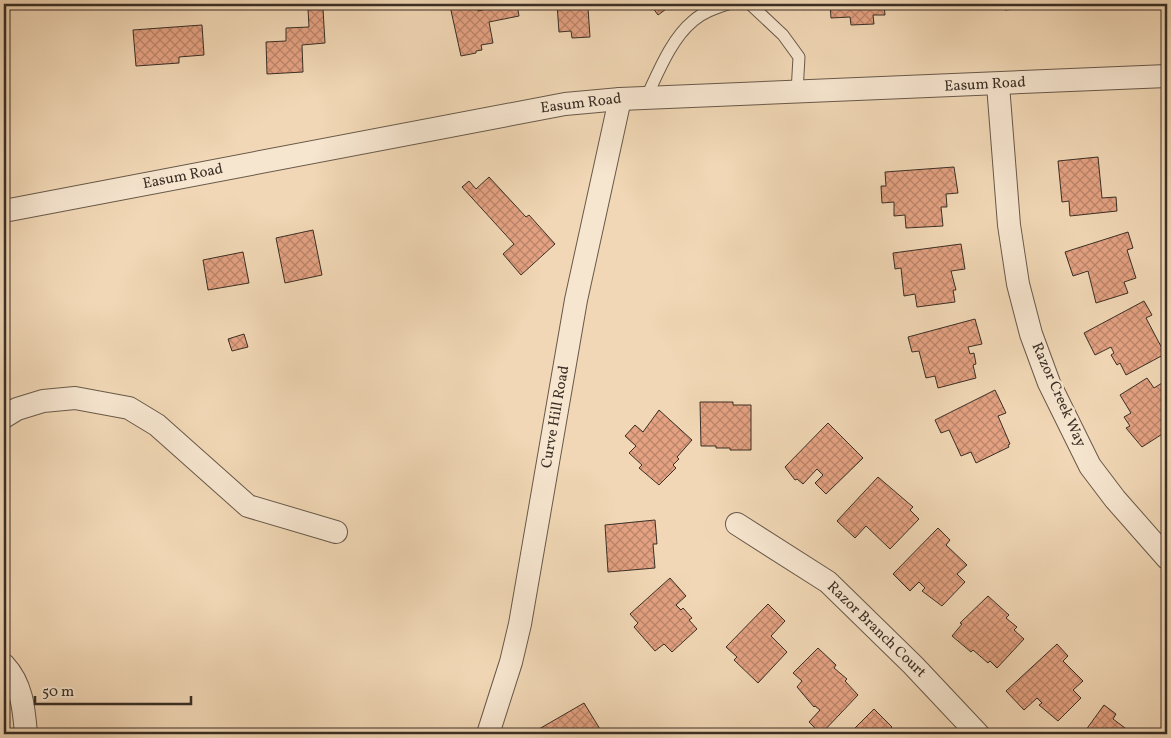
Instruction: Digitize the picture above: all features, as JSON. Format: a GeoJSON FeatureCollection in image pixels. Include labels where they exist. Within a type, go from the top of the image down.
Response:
{"type":"FeatureCollection","features":[{"type":"Feature","properties":{"kind":"street","name":"Easum Road"},"geometry":{"type":"LineString","coordinates":[[4,211],[565,104],[620,99],[998,85],[1167,76]]}},
{"type":"Feature","properties":{"kind":"street","name":"Razor Creek Way"},"geometry":{"type":"LineString","coordinates":[[998,85],[1009,225],[1018,284],[1031,334],[1049,383],[1090,466],[1115,500],[1167,558]]}},
{"type":"Feature","properties":{"kind":"street","name":"Curve Hill Road"},"geometry":{"type":"LineString","coordinates":[[488,734],[508,671],[520,624],[576,300],[620,99]]}},
{"type":"Feature","properties":{"kind":"street"},"geometry":{"type":"LineString","coordinates":[[4,417],[17,409],[43,401],[75,398],[129,408],[157,425],[248,506],[336,532]]}},
{"type":"Feature","properties":{"kind":"street","name":"Razor Branch Court"},"geometry":{"type":"LineString","coordinates":[[737,524],[828,582],[913,665],[978,734]]}},
{"type":"Feature","properties":{"kind":"street"},"geometry":{"type":"LineString","coordinates":[[4,665],[19,688],[24,703],[26,734]]}},
{"type":"Feature","properties":{"kind":"lane"},"geometry":{"type":"LineString","coordinates":[[646,98],[665,56],[692,21],[708,11],[728,4]]}},
{"type":"Feature","properties":{"kind":"lane"},"geometry":{"type":"LineString","coordinates":[[750,4],[783,35],[799,57],[797,92]]}},
{"type":"Feature","properties":{"kind":"building"},"geometry":{"type":"Polygon","coordinates":[[[477,4],[478,11],[491,8],[491,4],[517,4],[519,16],[489,22],[493,43],[481,45],[482,50],[476,51],[476,53],[461,56],[450,6],[477,4]]]}},
{"type":"Feature","properties":{"kind":"building"},"geometry":{"type":"Polygon","coordinates":[[[557,4],[604,4],[604,7],[588,8],[590,37],[572,38],[571,31],[559,32],[557,4]]]}},
{"type":"Feature","properties":{"kind":"building"},"geometry":{"type":"Polygon","coordinates":[[[650,4],[673,4],[658,15],[650,4]]]}},
{"type":"Feature","properties":{"kind":"building"},"geometry":{"type":"Polygon","coordinates":[[[830,4],[884,4],[885,15],[873,15],[874,24],[851,25],[850,17],[831,18],[830,4]]]}},
{"type":"Feature","properties":{"kind":"building"},"geometry":{"type":"Polygon","coordinates":[[[1005,4],[1050,4],[1050,6],[1005,10],[1005,4]]]}},
{"type":"Feature","properties":{"kind":"building"},"geometry":{"type":"Polygon","coordinates":[[[308,9],[323,9],[325,43],[302,45],[303,72],[267,74],[266,42],[286,41],[286,28],[309,27],[308,9]]]}},
{"type":"Feature","properties":{"kind":"building"},"geometry":{"type":"Polygon","coordinates":[[[202,25],[204,55],[179,57],[179,63],[136,66],[133,30],[202,25]]]}},
{"type":"Feature","properties":{"kind":"building"},"geometry":{"type":"Polygon","coordinates":[[[1098,157],[1102,198],[1116,197],[1117,211],[1070,216],[1069,201],[1062,202],[1058,161],[1098,157]]]}},
{"type":"Feature","properties":{"kind":"building"},"geometry":{"type":"Polygon","coordinates":[[[954,167],[958,193],[946,194],[947,207],[941,207],[943,226],[906,228],[905,215],[894,216],[894,202],[882,203],[881,186],[886,186],[885,172],[954,167]]]}},
{"type":"Feature","properties":{"kind":"building"},"geometry":{"type":"Polygon","coordinates":[[[489,177],[526,217],[529,215],[555,244],[521,275],[503,254],[514,244],[462,187],[469,181],[476,189],[489,177]]]}},
{"type":"Feature","properties":{"kind":"building"},"geometry":{"type":"Polygon","coordinates":[[[313,230],[322,275],[285,283],[276,238],[313,230]]]}},
{"type":"Feature","properties":{"kind":"building"},"geometry":{"type":"Polygon","coordinates":[[[1128,232],[1133,248],[1127,250],[1136,278],[1124,282],[1128,293],[1096,303],[1088,271],[1073,276],[1065,252],[1128,232]]]}},
{"type":"Feature","properties":{"kind":"building"},"geometry":{"type":"Polygon","coordinates":[[[961,244],[965,269],[951,271],[956,290],[953,290],[955,302],[917,307],[915,294],[904,296],[901,268],[895,269],[893,253],[961,244]]]}},
{"type":"Feature","properties":{"kind":"building"},"geometry":{"type":"Polygon","coordinates":[[[243,252],[249,283],[208,290],[203,260],[243,252]]]}},
{"type":"Feature","properties":{"kind":"building"},"geometry":{"type":"Polygon","coordinates":[[[1144,301],[1152,315],[1146,318],[1165,354],[1126,375],[1120,363],[1117,365],[1111,355],[1114,353],[1111,347],[1095,355],[1084,333],[1144,301]]]}},
{"type":"Feature","properties":{"kind":"building"},"geometry":{"type":"Polygon","coordinates":[[[975,319],[982,344],[968,347],[970,354],[974,353],[976,364],[973,365],[976,378],[938,388],[935,376],[926,378],[919,351],[912,352],[908,337],[975,319]]]}},
{"type":"Feature","properties":{"kind":"building"},"geometry":{"type":"Polygon","coordinates":[[[244,334],[248,347],[232,351],[228,339],[244,334]]]}},
{"type":"Feature","properties":{"kind":"building"},"geometry":{"type":"Polygon","coordinates":[[[1147,378],[1154,388],[1167,380],[1167,431],[1142,447],[1126,428],[1130,426],[1124,417],[1131,413],[1120,395],[1147,378]]]}},
{"type":"Feature","properties":{"kind":"building"},"geometry":{"type":"Polygon","coordinates":[[[995,390],[1006,413],[998,416],[1010,444],[1008,445],[1009,447],[976,463],[971,452],[961,456],[949,430],[941,433],[935,420],[995,390]]]}},
{"type":"Feature","properties":{"kind":"building"},"geometry":{"type":"Polygon","coordinates":[[[700,402],[733,402],[733,405],[751,405],[751,450],[730,450],[730,448],[716,448],[716,446],[701,446],[700,402]]]}},
{"type":"Feature","properties":{"kind":"building"},"geometry":{"type":"Polygon","coordinates":[[[659,410],[692,440],[677,457],[679,459],[673,465],[676,468],[659,485],[639,468],[642,465],[629,453],[636,446],[625,436],[635,425],[643,432],[659,410]]]}},
{"type":"Feature","properties":{"kind":"building"},"geometry":{"type":"Polygon","coordinates":[[[828,423],[863,458],[826,494],[815,483],[823,475],[817,469],[803,484],[797,479],[795,480],[785,467],[828,423]]]}},
{"type":"Feature","properties":{"kind":"building"},"geometry":{"type":"Polygon","coordinates":[[[878,477],[913,507],[910,510],[919,519],[890,549],[866,526],[855,538],[837,521],[878,477]]]}},
{"type":"Feature","properties":{"kind":"building"},"geometry":{"type":"Polygon","coordinates":[[[655,520],[657,544],[653,544],[655,568],[608,572],[605,525],[655,520]]]}},
{"type":"Feature","properties":{"kind":"building"},"geometry":{"type":"Polygon","coordinates":[[[938,528],[950,540],[946,545],[967,565],[957,574],[965,582],[942,606],[922,591],[925,588],[919,582],[910,591],[893,574],[938,528]]]}},
{"type":"Feature","properties":{"kind":"building"},"geometry":{"type":"Polygon","coordinates":[[[670,578],[686,596],[676,605],[681,610],[683,608],[692,618],[689,620],[697,629],[672,652],[664,644],[655,651],[634,627],[638,623],[630,614],[670,578]]]}},
{"type":"Feature","properties":{"kind":"building"},"geometry":{"type":"Polygon","coordinates":[[[988,596],[1009,615],[1006,618],[1017,627],[1014,630],[1024,639],[997,668],[973,650],[971,652],[952,636],[962,624],[960,623],[988,596]]]}},
{"type":"Feature","properties":{"kind":"building"},"geometry":{"type":"Polygon","coordinates":[[[768,604],[785,621],[771,636],[787,652],[758,683],[734,660],[737,657],[726,647],[768,604]]]}},
{"type":"Feature","properties":{"kind":"building"},"geometry":{"type":"Polygon","coordinates":[[[1057,644],[1068,656],[1063,661],[1083,681],[1073,690],[1081,698],[1058,721],[1039,705],[1042,703],[1037,698],[1024,710],[1006,691],[1057,644]]]}},
{"type":"Feature","properties":{"kind":"building"},"geometry":{"type":"Polygon","coordinates":[[[818,648],[836,665],[834,668],[847,679],[845,681],[858,695],[821,734],[809,722],[820,710],[814,707],[797,687],[802,681],[793,673],[818,648]]]}},
{"type":"Feature","properties":{"kind":"building"},"geometry":{"type":"Polygon","coordinates":[[[584,703],[603,734],[542,734],[539,729],[584,703]]]}},
{"type":"Feature","properties":{"kind":"building"},"geometry":{"type":"Polygon","coordinates":[[[1104,705],[1116,714],[1113,719],[1133,734],[1083,734],[1104,705]]]}},
{"type":"Feature","properties":{"kind":"building"},"geometry":{"type":"Polygon","coordinates":[[[874,709],[892,727],[885,734],[849,734],[874,709]]]}}]}
